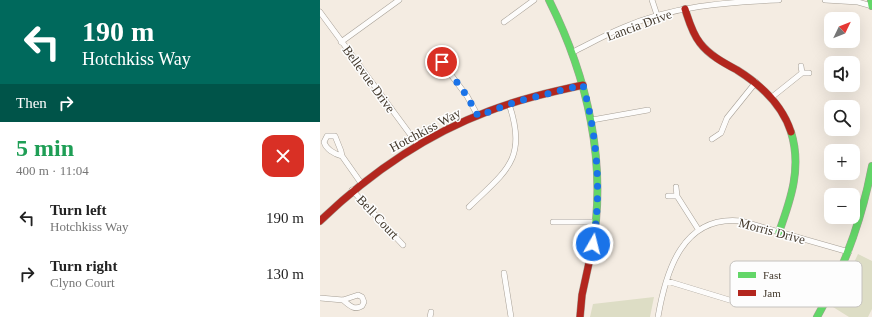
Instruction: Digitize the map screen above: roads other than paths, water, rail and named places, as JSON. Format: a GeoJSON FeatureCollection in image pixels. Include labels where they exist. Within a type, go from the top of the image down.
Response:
{"type":"FeatureCollection","features":[{"type":"Feature","properties":{"kind":"street"},"geometry":{"type":"LineString","coordinates":[[342,42],[399,0]]}},
{"type":"Feature","properties":{"kind":"street"},"geometry":{"type":"LineString","coordinates":[[504,22],[534,0]]}},
{"type":"Feature","properties":{"kind":"street"},"geometry":{"type":"LineString","coordinates":[[549,0],[572,52],[583,85],[592,120],[597,168],[596,222],[579,315]]}},
{"type":"Feature","properties":{"kind":"street"},"geometry":{"type":"LineString","coordinates":[[652,0],[657,15]]}},
{"type":"Feature","properties":{"kind":"street","name":"Lancia Drive"},"geometry":{"type":"LineString","coordinates":[[572,52],[623,27],[657,15],[729,1],[779,0]]}},
{"type":"Feature","properties":{"kind":"street"},"geometry":{"type":"LineString","coordinates":[[825,0],[858,2],[872,6],[871,0]]}},
{"type":"Feature","properties":{"kind":"street"},"geometry":{"type":"LineString","coordinates":[[858,2],[865,0]]}},
{"type":"Feature","properties":{"kind":"street"},"geometry":{"type":"LineString","coordinates":[[685,9],[693,32],[710,55],[756,82],[772,97],[786,119],[791,132],[796,158],[796,169],[792,193],[779,232]]}},
{"type":"Feature","properties":{"kind":"street","name":"Bellevue Drive"},"geometry":{"type":"LineString","coordinates":[[320,12],[418,145]]}},
{"type":"Feature","properties":{"kind":"street"},"geometry":{"type":"LineString","coordinates":[[442,62],[467,96],[478,116]]}},
{"type":"Feature","properties":{"kind":"street"},"geometry":{"type":"LineString","coordinates":[[801,66],[802,73]]}},
{"type":"Feature","properties":{"kind":"street"},"geometry":{"type":"LineString","coordinates":[[772,97],[802,73],[809,73]]}},
{"type":"Feature","properties":{"kind":"street"},"geometry":{"type":"LineString","coordinates":[[712,139],[723,134],[727,118],[756,82]]}},
{"type":"Feature","properties":{"kind":"street","name":"Hotchkiss Way"},"geometry":{"type":"LineString","coordinates":[[320,221],[361,183],[418,145],[458,123],[509,104],[583,85]]}},
{"type":"Feature","properties":{"kind":"street"},"geometry":{"type":"LineString","coordinates":[[469,207],[505,171],[514,155],[517,137],[509,104]]}},
{"type":"Feature","properties":{"kind":"street"},"geometry":{"type":"LineString","coordinates":[[592,120],[648,110]]}},
{"type":"Feature","properties":{"kind":"street"},"geometry":{"type":"LineString","coordinates":[[342,156],[361,183]]}},
{"type":"Feature","properties":{"kind":"street"},"geometry":{"type":"LineString","coordinates":[[845,261],[863,210],[872,167]]}},
{"type":"Feature","properties":{"kind":"street"},"geometry":{"type":"LineString","coordinates":[[658,317],[666,281],[676,255],[698,229],[677,196],[676,187]]}},
{"type":"Feature","properties":{"kind":"street","name":"Bell Court"},"geometry":{"type":"LineString","coordinates":[[352,190],[403,245]]}},
{"type":"Feature","properties":{"kind":"street"},"geometry":{"type":"LineString","coordinates":[[668,196],[677,196]]}},
{"type":"Feature","properties":{"kind":"street","name":"Morris Drive"},"geometry":{"type":"LineString","coordinates":[[698,229],[714,223],[733,220],[849,252]]}},
{"type":"Feature","properties":{"kind":"street"},"geometry":{"type":"LineString","coordinates":[[553,222],[596,222]]}},
{"type":"Feature","properties":{"kind":"street"},"geometry":{"type":"LineString","coordinates":[[504,273],[512,317]]}},
{"type":"Feature","properties":{"kind":"street"},"geometry":{"type":"LineString","coordinates":[[666,281],[730,300]]}},
{"type":"Feature","properties":{"kind":"street"},"geometry":{"type":"LineString","coordinates":[[320,298],[343,300]]}},
{"type":"Feature","properties":{"kind":"street"},"geometry":{"type":"LineString","coordinates":[[817,317],[822,307]]}}]}
